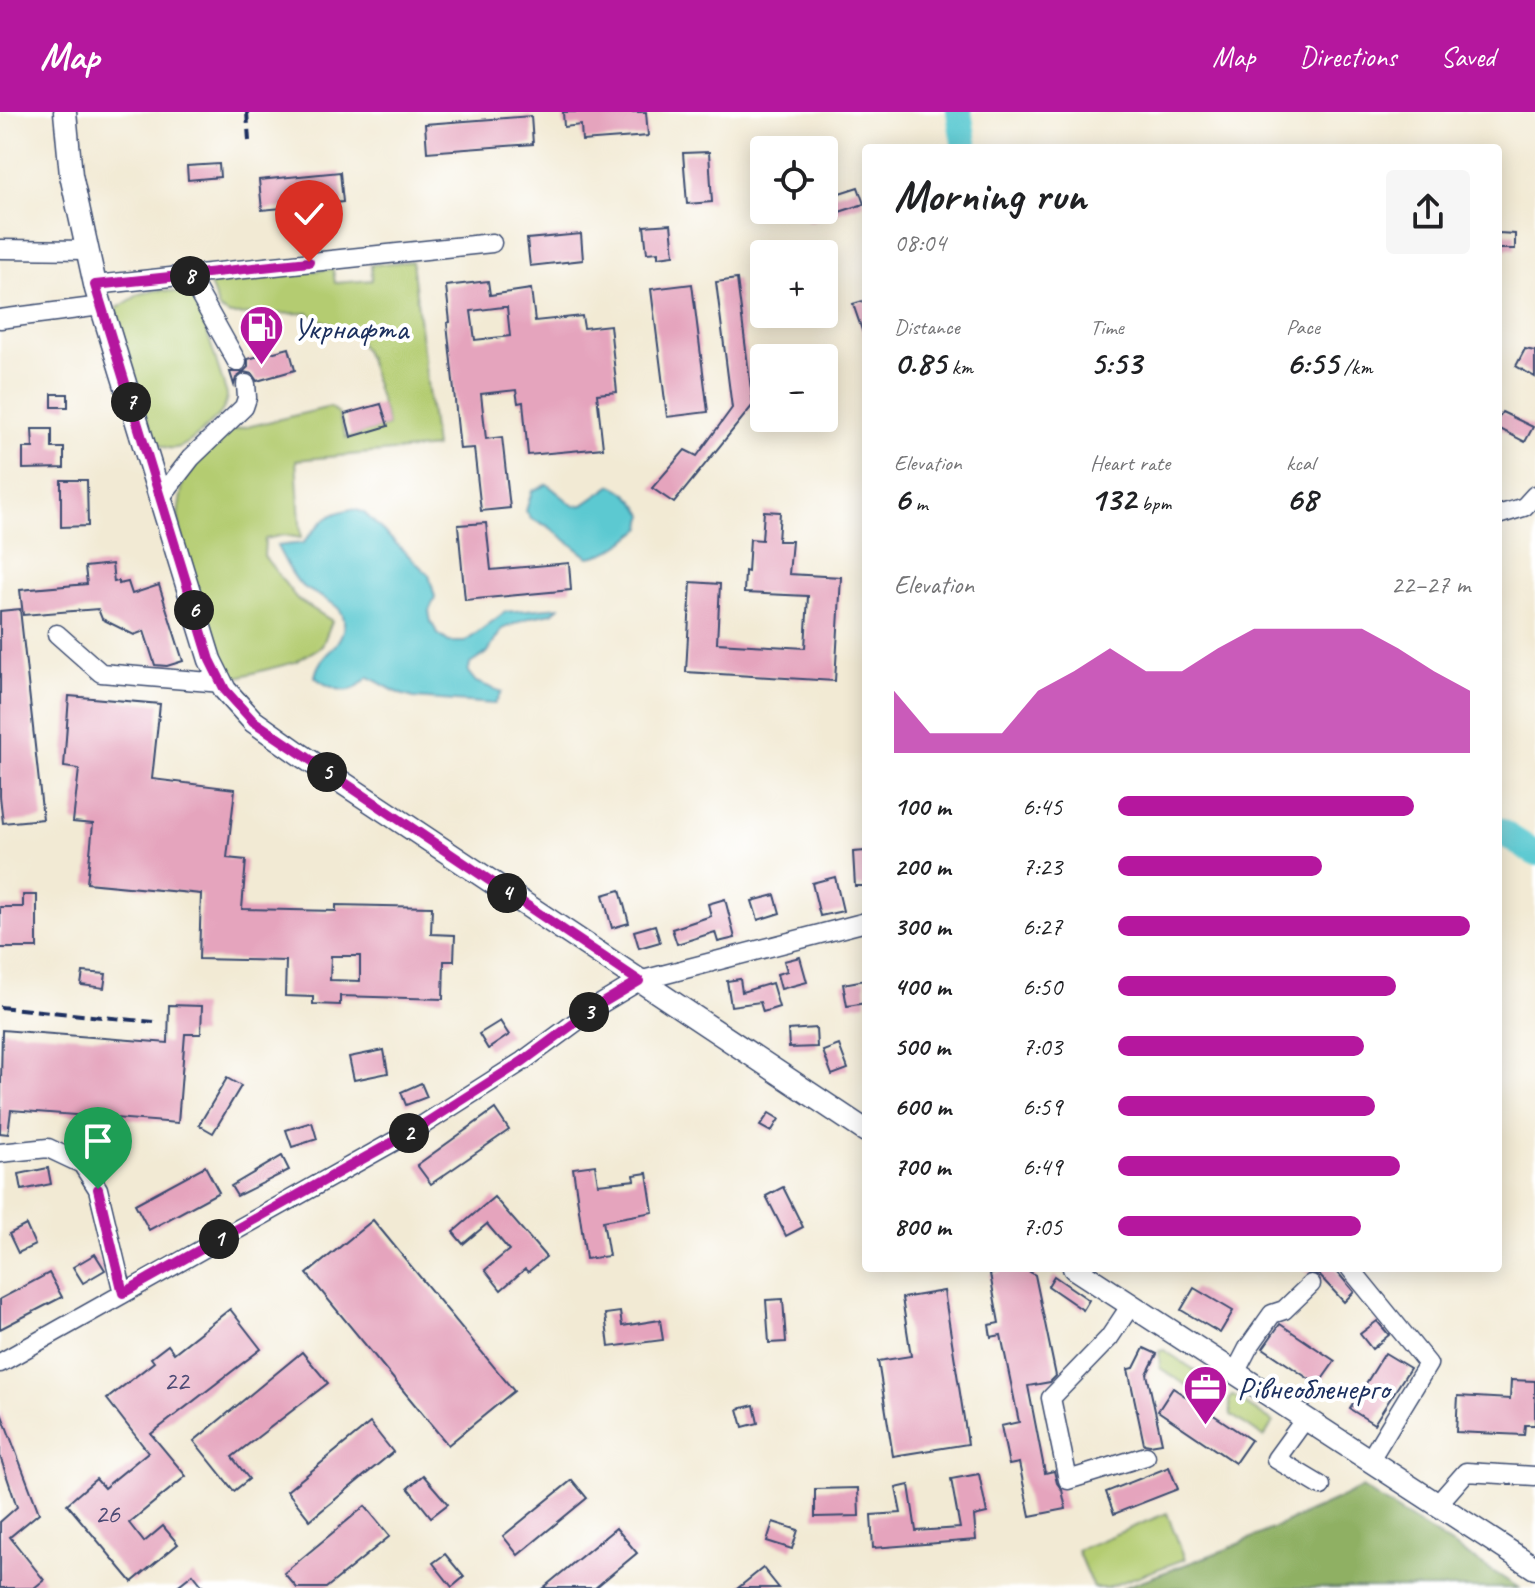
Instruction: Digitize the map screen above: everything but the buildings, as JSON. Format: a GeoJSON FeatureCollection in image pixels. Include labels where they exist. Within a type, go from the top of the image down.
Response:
{"type":"FeatureCollection","features":[{"type":"Feature","properties":{"kind":"main road"},"geometry":{"type":"LineString","coordinates":[[65,112],[71,175],[98,296],[210,660],[222,683],[253,721],[862,1128]]}},
{"type":"Feature","properties":{"kind":"main road"},"geometry":{"type":"LineString","coordinates":[[1080,1272],[1535,1568]]}},
{"type":"Feature","properties":{"kind":"street"},"geometry":{"type":"LineString","coordinates":[[0,319],[189,276],[492,243]]}},
{"type":"Feature","properties":{"kind":"street"},"geometry":{"type":"LineString","coordinates":[[0,249],[88,250]]}},
{"type":"Feature","properties":{"kind":"street"},"geometry":{"type":"LineString","coordinates":[[189,276],[237,362]]}},
{"type":"Feature","properties":{"kind":"street"},"geometry":{"type":"LineString","coordinates":[[160,498],[191,458],[244,407],[246,384]]}},
{"type":"Feature","properties":{"kind":"street"},"geometry":{"type":"LineString","coordinates":[[1502,514],[1524,507],[1535,495]]}},
{"type":"Feature","properties":{"kind":"street"},"geometry":{"type":"LineString","coordinates":[[57,634],[101,673],[222,683]]}},
{"type":"Feature","properties":{"kind":"street"},"geometry":{"type":"LineString","coordinates":[[0,1363],[418,1128],[639,981],[862,923]]}},
{"type":"Feature","properties":{"kind":"street"},"geometry":{"type":"LineString","coordinates":[[0,1153],[48,1148],[82,1164],[98,1189],[123,1293]]}},
{"type":"Feature","properties":{"kind":"street"},"geometry":{"type":"LineString","coordinates":[[1353,1272],[1428,1364],[1369,1461]]}},
{"type":"Feature","properties":{"kind":"street"},"geometry":{"type":"LineString","coordinates":[[1235,1373],[1272,1314],[1284,1310],[1311,1284]]}},
{"type":"Feature","properties":{"kind":"street"},"geometry":{"type":"LineString","coordinates":[[1131,1305],[1109,1338],[1051,1398],[1068,1480],[1146,1456]]}},
{"type":"Feature","properties":{"kind":"street"},"geometry":{"type":"LineString","coordinates":[[1305,1419],[1276,1459],[1321,1486]]}},
{"type":"Feature","properties":{"kind":"street"},"geometry":{"type":"LineString","coordinates":[[1437,1505],[1466,1472],[1535,1476]]}},
{"type":"Feature","properties":{"kind":"green space"},"geometry":{"type":"Polygon","coordinates":[[[412,261],[435,447],[296,460],[301,538],[284,535],[265,539],[264,556],[297,599],[332,621],[322,646],[295,662],[230,679],[182,540],[178,515],[183,482],[191,465],[230,431],[330,407],[338,413],[346,438],[388,426],[368,358],[357,338],[308,313],[230,315],[219,309],[209,281],[333,269],[335,283],[372,280],[371,265],[412,261]]]}},
{"type":"Feature","properties":{"kind":"green space"},"geometry":{"type":"Polygon","coordinates":[[[158,290],[180,293],[198,304],[227,395],[223,409],[201,433],[181,447],[174,448],[167,448],[152,438],[116,309],[140,294],[158,290]]]}},
{"type":"Feature","properties":{"kind":"green space"},"geometry":{"type":"Polygon","coordinates":[[[1164,1350],[1222,1388],[1219,1392],[1203,1396],[1160,1368],[1159,1351],[1164,1350]]]}},
{"type":"Feature","properties":{"kind":"green space"},"geometry":{"type":"Polygon","coordinates":[[[1232,1395],[1273,1422],[1264,1437],[1231,1415],[1229,1401],[1232,1395]]]}},
{"type":"Feature","properties":{"kind":"green space"},"geometry":{"type":"Polygon","coordinates":[[[1362,1488],[1519,1588],[1122,1588],[1230,1548],[1362,1488]]]}},
{"type":"Feature","properties":{"kind":"green space"},"geometry":{"type":"Polygon","coordinates":[[[1167,1513],[1185,1559],[1106,1588],[1093,1588],[1077,1550],[1167,1513]]]}},
{"type":"Feature","properties":{"kind":"water"},"geometry":{"type":"Polygon","coordinates":[[[547,484],[574,506],[583,505],[612,485],[641,510],[644,515],[642,528],[610,550],[588,557],[548,526],[531,519],[526,511],[532,491],[547,484]]]}},
{"type":"Feature","properties":{"kind":"water"},"geometry":{"type":"Polygon","coordinates":[[[352,509],[363,512],[429,575],[435,597],[429,611],[431,622],[438,634],[449,642],[465,642],[505,612],[559,607],[552,613],[531,617],[502,629],[488,652],[470,664],[468,672],[476,682],[502,692],[494,704],[414,698],[369,677],[355,688],[344,690],[315,677],[320,663],[337,643],[343,630],[342,613],[296,580],[277,546],[303,543],[329,517],[352,509]]]}},
{"type":"Feature","properties":{"kind":"waterway"},"geometry":{"type":"LineString","coordinates":[[959,112],[964,144]]}},
{"type":"Feature","properties":{"kind":"waterway"},"geometry":{"type":"LineString","coordinates":[[1502,832],[1535,853]]}},
{"type":"Feature","properties":{"kind":"railway"},"geometry":{"type":"LineString","coordinates":[[247,112],[249,141]]}},
{"type":"Feature","properties":{"kind":"railway"},"geometry":{"type":"LineString","coordinates":[[0,1007],[154,1022]]}},
{"type":"Feature","properties":{"kind":"place","name":"Укрнафта"},"geometry":{"type":"Point","coordinates":[262,367]}},
{"type":"Feature","properties":{"kind":"place","name":"Рівнеобленерго"},"geometry":{"type":"Point","coordinates":[1206,1427]}},
{"type":"Feature","properties":{"kind":"route"},"geometry":{"type":"LineString","coordinates":[[98,1189],[123,1293],[418,1128],[639,981],[253,721],[225,690],[210,660],[95,285],[309,262]]}}]}
